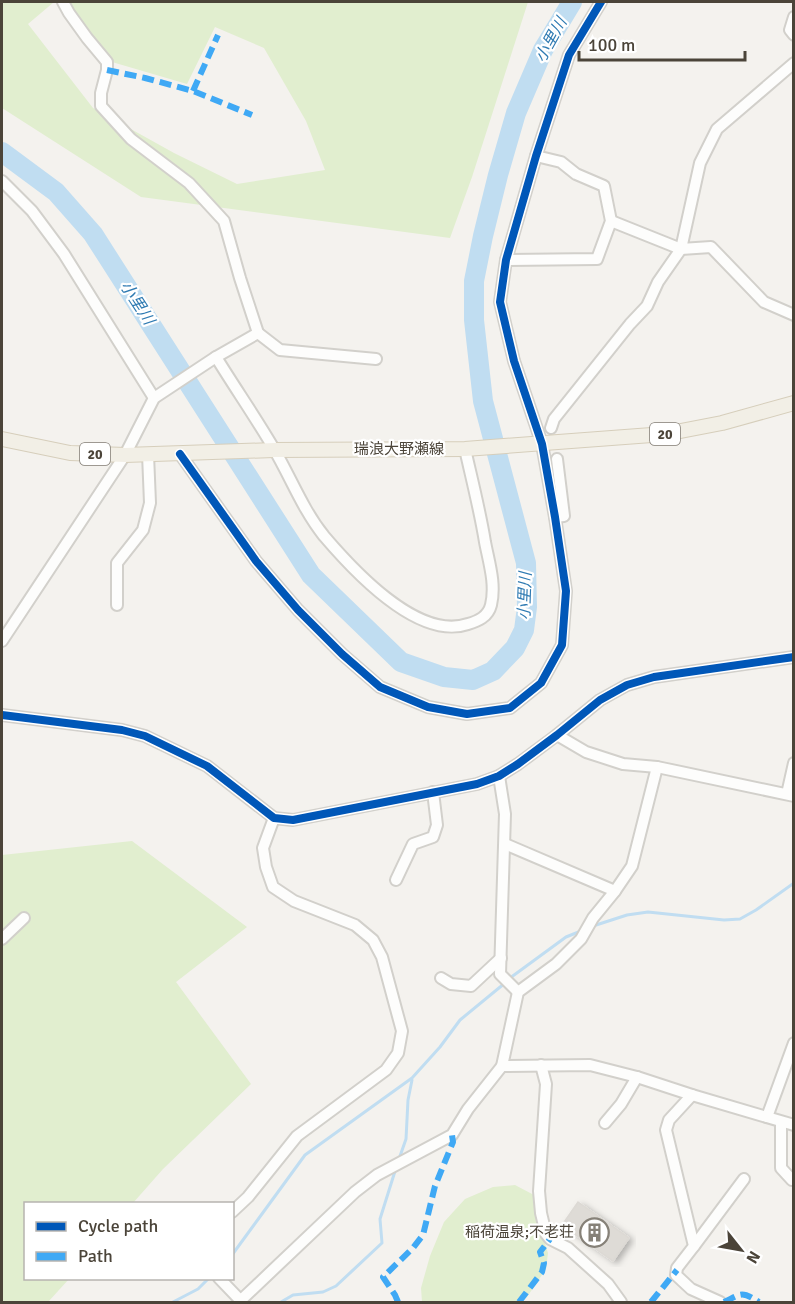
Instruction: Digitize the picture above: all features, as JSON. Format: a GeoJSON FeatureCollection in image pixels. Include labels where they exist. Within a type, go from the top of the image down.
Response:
{"type":"FeatureCollection","features":[{"type":"Feature","properties":{"kind":"main road","name":"瑞浪大野瀬線"},"geometry":{"type":"LineString","coordinates":[[2,439],[70,453],[125,455],[271,450],[472,448],[665,434],[722,423],[794,403]]}},
{"type":"Feature","properties":{"kind":"street"},"geometry":{"type":"LineString","coordinates":[[63,2],[87,38],[107,62],[101,106],[131,139],[189,183],[224,220],[258,333],[280,350],[376,359]]}},
{"type":"Feature","properties":{"kind":"street"},"geometry":{"type":"LineString","coordinates":[[185,453],[256,561],[298,610],[342,654],[380,687],[428,707],[467,714],[510,708],[541,683],[562,645],[566,591],[555,517],[501,302],[506,260],[536,156],[569,55],[601,2]]}},
{"type":"Feature","properties":{"kind":"street"},"geometry":{"type":"LineString","coordinates":[[794,17],[790,30],[794,35]]}},
{"type":"Feature","properties":{"kind":"street"},"geometry":{"type":"LineString","coordinates":[[551,428],[554,419],[647,306],[658,282],[681,249],[700,163],[717,129],[794,63]]}},
{"type":"Feature","properties":{"kind":"street"},"geometry":{"type":"LineString","coordinates":[[506,260],[597,259],[611,221],[604,186],[576,174],[561,162],[536,156]]}},
{"type":"Feature","properties":{"kind":"street"},"geometry":{"type":"LineString","coordinates":[[2,181],[32,211],[64,254],[154,398]]}},
{"type":"Feature","properties":{"kind":"street"},"geometry":{"type":"LineString","coordinates":[[611,221],[681,249],[711,247],[764,302],[794,315]]}},
{"type":"Feature","properties":{"kind":"street"},"geometry":{"type":"LineString","coordinates":[[2,642],[125,455],[154,398],[216,357],[258,333]]}},
{"type":"Feature","properties":{"kind":"street"},"geometry":{"type":"LineString","coordinates":[[216,357],[323,535],[366,581],[397,606],[434,625],[457,628],[481,620],[490,607],[493,581],[478,504],[472,448]]}},
{"type":"Feature","properties":{"kind":"street"},"geometry":{"type":"LineString","coordinates":[[117,605],[117,563],[143,530],[150,503],[148,454]]}},
{"type":"Feature","properties":{"kind":"street"},"geometry":{"type":"LineString","coordinates":[[555,517],[564,516],[557,459]]}},
{"type":"Feature","properties":{"kind":"street"},"geometry":{"type":"LineString","coordinates":[[2,716],[122,730],[145,736],[207,766],[274,818],[293,820],[477,784],[499,776],[557,735],[600,700],[627,685],[654,677],[794,657]]}},
{"type":"Feature","properties":{"kind":"street"},"geometry":{"type":"LineString","coordinates":[[557,735],[586,752],[623,764],[657,767],[790,795],[794,763]]}},
{"type":"Feature","properties":{"kind":"street"},"geometry":{"type":"LineString","coordinates":[[220,1280],[240,1302],[355,1192],[377,1175],[452,1135],[468,1109],[502,1066],[518,992],[556,964],[580,939],[632,866],[657,767]]}},
{"type":"Feature","properties":{"kind":"street"},"geometry":{"type":"LineString","coordinates":[[499,776],[505,814],[500,974],[518,992]]}},
{"type":"Feature","properties":{"kind":"street"},"geometry":{"type":"LineString","coordinates":[[396,880],[413,844],[433,837],[436,825],[433,792]]}},
{"type":"Feature","properties":{"kind":"street"},"geometry":{"type":"LineString","coordinates":[[234,1210],[248,1197],[297,1136],[386,1070],[398,1053],[402,1031],[382,957],[373,940],[355,925],[294,901],[273,887],[266,867],[263,848],[274,818]]}},
{"type":"Feature","properties":{"kind":"street"},"geometry":{"type":"LineString","coordinates":[[505,844],[615,891]]}},
{"type":"Feature","properties":{"kind":"street"},"geometry":{"type":"LineString","coordinates":[[2,939],[24,918]]}},
{"type":"Feature","properties":{"kind":"street"},"geometry":{"type":"LineString","coordinates":[[441,978],[451,984],[471,986],[501,958]]}},
{"type":"Feature","properties":{"kind":"street"},"geometry":{"type":"LineString","coordinates":[[767,1117],[794,1044]]}},
{"type":"Feature","properties":{"kind":"street"},"geometry":{"type":"LineString","coordinates":[[541,1065],[546,1084],[539,1191],[546,1234],[550,1239],[568,1248],[608,1284],[615,1301]]}},
{"type":"Feature","properties":{"kind":"street"},"geometry":{"type":"LineString","coordinates":[[502,1066],[590,1065],[794,1125]]}},
{"type":"Feature","properties":{"kind":"street"},"geometry":{"type":"LineString","coordinates":[[605,1123],[621,1104],[637,1077]]}},
{"type":"Feature","properties":{"kind":"street"},"geometry":{"type":"LineString","coordinates":[[692,1095],[669,1120],[666,1130],[694,1246]]}},
{"type":"Feature","properties":{"kind":"street"},"geometry":{"type":"LineString","coordinates":[[782,1122],[781,1168],[794,1180]]}},
{"type":"Feature","properties":{"kind":"street"},"geometry":{"type":"LineString","coordinates":[[720,1302],[692,1289],[676,1275],[677,1268],[744,1179]]}},
{"type":"Feature","properties":{"kind":"green space"},"geometry":{"type":"Polygon","coordinates":[[[2,2],[54,2],[28,24],[93,108],[174,153],[237,184],[325,170],[306,121],[264,48],[215,27],[187,84],[112,62],[58,2],[528,2],[450,238],[141,197],[2,108],[2,2]]]}},
{"type":"Feature","properties":{"kind":"green space"},"geometry":{"type":"Polygon","coordinates":[[[132,841],[247,927],[176,982],[251,1084],[163,1169],[134,1202],[24,1202],[24,1280],[68,1280],[48,1302],[2,1302],[2,855],[132,841]]]}},
{"type":"Feature","properties":{"kind":"green space"},"geometry":{"type":"Polygon","coordinates":[[[515,1185],[534,1195],[536,1216],[548,1253],[546,1269],[527,1297],[520,1302],[422,1302],[421,1288],[430,1256],[444,1222],[465,1199],[493,1187],[515,1185]]]}},
{"type":"Feature","properties":{"kind":"building","name":"稲荷温泉;不老荘"},"geometry":{"type":"Polygon","coordinates":[[[578,1202],[629,1238],[613,1261],[562,1225],[578,1202]]]}},
{"type":"Feature","properties":{"kind":"waterway","name":"小里川"},"geometry":{"type":"LineString","coordinates":[[2,152],[56,192],[93,234],[311,575],[401,662],[444,677],[473,680],[493,671],[515,648],[524,630],[527,607],[526,563],[483,401],[474,320],[474,281],[498,175],[516,113],[543,50],[572,2]]}},
{"type":"Feature","properties":{"kind":"waterway"},"geometry":{"type":"LineString","coordinates":[[593,926],[627,915],[648,912],[724,920],[740,919],[794,883]]}},
{"type":"Feature","properties":{"kind":"waterway"},"geometry":{"type":"LineString","coordinates":[[510,978],[566,937],[581,931]]}},
{"type":"Feature","properties":{"kind":"waterway"},"geometry":{"type":"LineString","coordinates":[[234,1252],[305,1155],[412,1078],[440,1047],[460,1020],[505,983]]}},
{"type":"Feature","properties":{"kind":"waterway"},"geometry":{"type":"LineString","coordinates":[[399,1159],[406,1139],[408,1100],[412,1080]]}},
{"type":"Feature","properties":{"kind":"waterway"},"geometry":{"type":"LineString","coordinates":[[281,1302],[293,1295],[323,1292],[336,1286],[382,1243],[380,1219],[396,1168]]}},
{"type":"Feature","properties":{"kind":"waterway"},"geometry":{"type":"LineString","coordinates":[[173,1302],[198,1289],[207,1280]]}},
{"type":"Feature","properties":{"kind":"marked path"},"geometry":{"type":"LineString","coordinates":[[193,91],[218,35]]}},
{"type":"Feature","properties":{"kind":"marked path"},"geometry":{"type":"LineString","coordinates":[[107,70],[193,91],[252,115]]}},
{"type":"Feature","properties":{"kind":"marked path"},"geometry":{"type":"LineString","coordinates":[[398,1302],[383,1277],[423,1235],[435,1186],[453,1142],[452,1135]]}},
{"type":"Feature","properties":{"kind":"marked path"},"geometry":{"type":"LineString","coordinates":[[519,1302],[542,1272],[544,1263],[540,1252],[550,1239]]}},
{"type":"Feature","properties":{"kind":"marked path"},"geometry":{"type":"LineString","coordinates":[[651,1302],[677,1270]]}},
{"type":"Feature","properties":{"kind":"marked path"},"geometry":{"type":"LineString","coordinates":[[724,1302],[742,1294],[759,1302]]}},
{"type":"Feature","properties":{"kind":"cycle path"},"geometry":{"type":"LineString","coordinates":[[180,454],[256,561],[298,610],[342,654],[380,687],[428,707],[467,714],[510,708],[541,683],[562,645],[566,591],[542,444],[514,361],[500,302],[506,260],[536,156],[569,55],[601,2]]}},
{"type":"Feature","properties":{"kind":"cycle path"},"geometry":{"type":"LineString","coordinates":[[2,715],[122,730],[145,736],[207,766],[274,818],[293,820],[477,784],[499,776],[557,735],[600,700],[627,685],[654,677],[794,657]]}},
{"type":"Feature","properties":{"kind":"place","name":"稲荷温泉;不老荘"},"geometry":{"type":"Point","coordinates":[595,1232]}}]}
